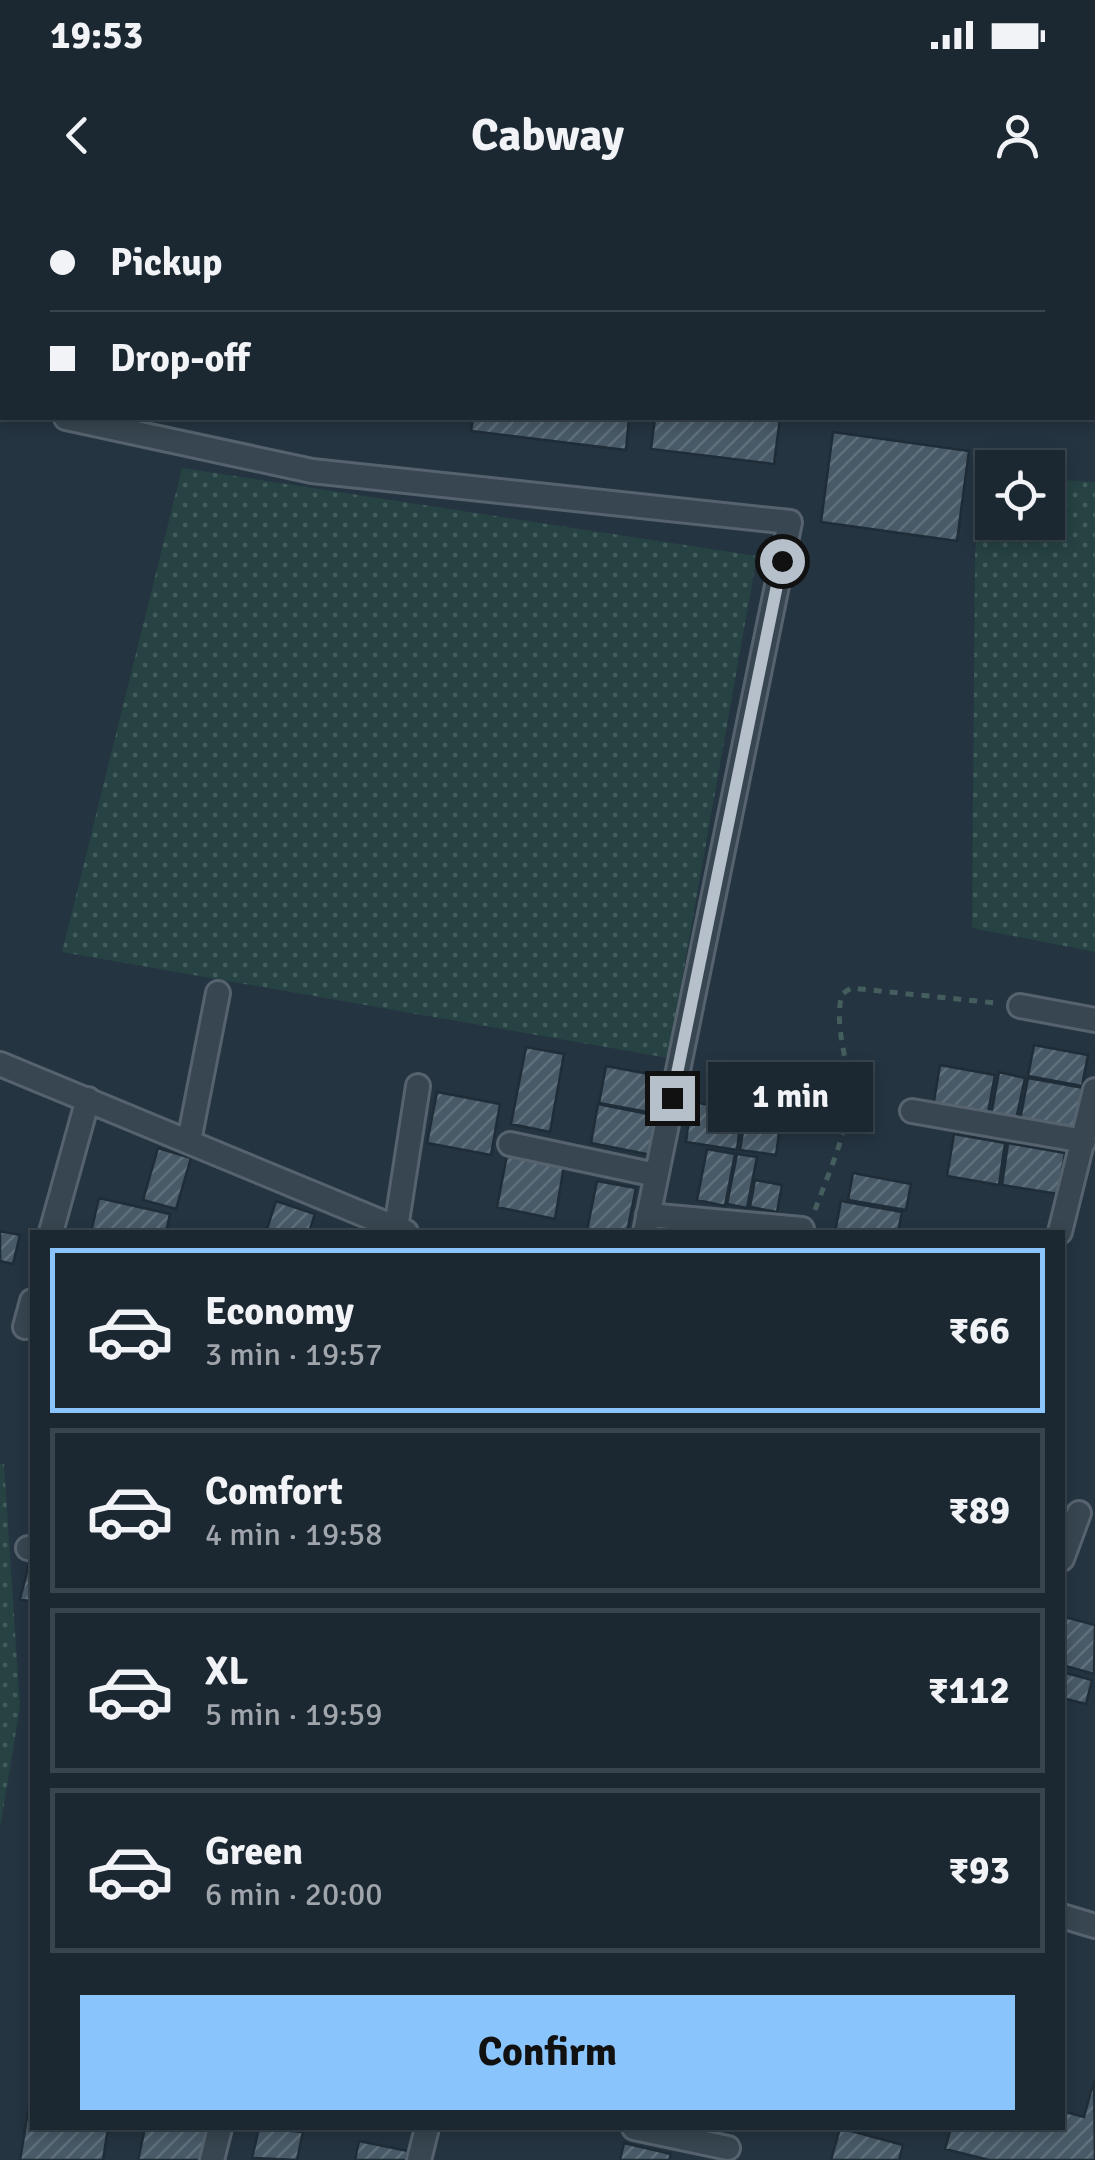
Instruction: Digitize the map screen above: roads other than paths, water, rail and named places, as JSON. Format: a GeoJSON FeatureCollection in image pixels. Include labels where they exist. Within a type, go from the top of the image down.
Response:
{"type":"FeatureCollection","features":[{"type":"Feature","properties":{"kind":"street"},"geometry":{"type":"LineString","coordinates":[[75,420],[312,470],[790,522],[646,1224],[802,1229]]}},
{"type":"Feature","properties":{"kind":"street"},"geometry":{"type":"LineString","coordinates":[[189,1141],[218,993]]}},
{"type":"Feature","properties":{"kind":"street"},"geometry":{"type":"LineString","coordinates":[[1020,1006],[1095,1020]]}},
{"type":"Feature","properties":{"kind":"street"},"geometry":{"type":"LineString","coordinates":[[0,1064],[401,1230],[418,1086]]}},
{"type":"Feature","properties":{"kind":"street"},"geometry":{"type":"LineString","coordinates":[[1061,1230],[1086,1151],[1095,1090]]}},
{"type":"Feature","properties":{"kind":"street"},"geometry":{"type":"LineString","coordinates":[[52,1230],[88,1099]]}},
{"type":"Feature","properties":{"kind":"street"},"geometry":{"type":"LineString","coordinates":[[912,1111],[1086,1151]]}},
{"type":"Feature","properties":{"kind":"street"},"geometry":{"type":"LineString","coordinates":[[510,1144],[656,1175]]}},
{"type":"Feature","properties":{"kind":"street"},"geometry":{"type":"LineString","coordinates":[[25,1327],[30,1308]]}},
{"type":"Feature","properties":{"kind":"street"},"geometry":{"type":"LineString","coordinates":[[1065,1551],[1079,1513]]}},
{"type":"Feature","properties":{"kind":"street"},"geometry":{"type":"LineString","coordinates":[[1065,1917],[1095,1926]]}},
{"type":"Feature","properties":{"kind":"street"},"geometry":{"type":"LineString","coordinates":[[212,2160],[220,2130]]}},
{"type":"Feature","properties":{"kind":"street"},"geometry":{"type":"LineString","coordinates":[[419,2160],[426,2130]]}},
{"type":"Feature","properties":{"kind":"street"},"geometry":{"type":"LineString","coordinates":[[643,2130],[728,2148]]}}]}
